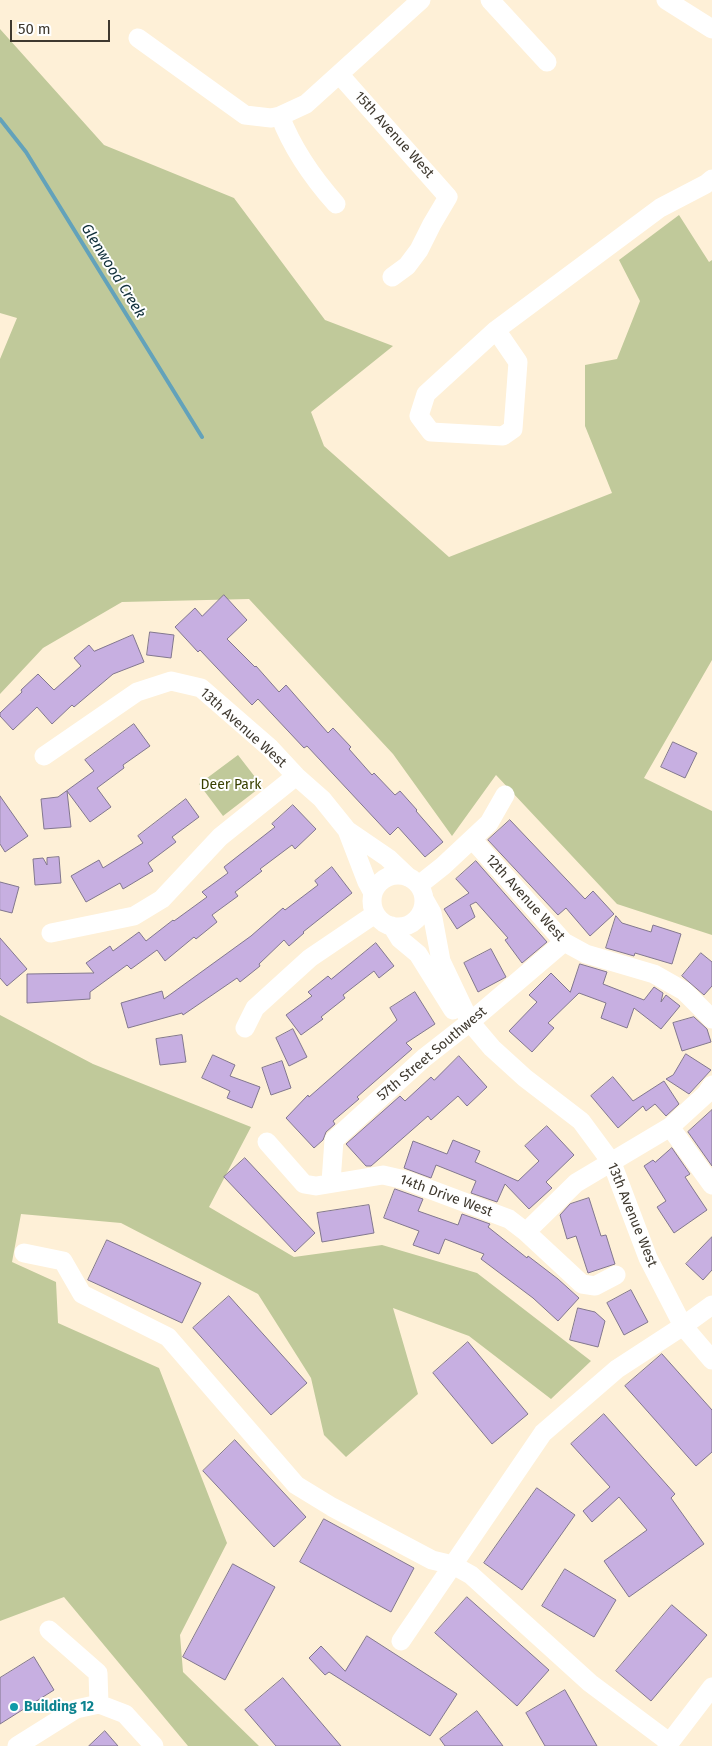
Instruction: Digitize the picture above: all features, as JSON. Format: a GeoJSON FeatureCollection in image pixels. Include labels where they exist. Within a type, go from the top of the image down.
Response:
{"type":"FeatureCollection","features":[{"type":"Feature","properties":{"kind":"street"},"geometry":{"type":"LineString","coordinates":[[138,38],[245,115],[271,118],[306,104],[421,0]]}},
{"type":"Feature","properties":{"kind":"street"},"geometry":{"type":"LineString","coordinates":[[490,0],[547,62]]}},
{"type":"Feature","properties":{"kind":"street"},"geometry":{"type":"LineString","coordinates":[[666,0],[712,29]]}},
{"type":"Feature","properties":{"kind":"street","name":"15th Avenue West"},"geometry":{"type":"LineString","coordinates":[[339,74],[448,197],[419,250],[407,266],[392,277]]}},
{"type":"Feature","properties":{"kind":"street"},"geometry":{"type":"LineString","coordinates":[[280,116],[301,160],[336,204]]}},
{"type":"Feature","properties":{"kind":"street"},"geometry":{"type":"LineString","coordinates":[[496,330],[518,362],[513,429],[503,436],[431,432],[419,416],[426,394],[496,330],[660,208],[712,179]]}},
{"type":"Feature","properties":{"kind":"street","name":"13th Avenue West"},"geometry":{"type":"LineString","coordinates":[[44,756],[137,692],[171,681],[202,688],[270,748],[296,776],[322,799],[347,830],[388,858],[417,887],[432,913],[441,961],[470,1022]]}},
{"type":"Feature","properties":{"kind":"street"},"geometry":{"type":"LineString","coordinates":[[51,933],[134,916],[162,899],[220,837],[296,776]]}},
{"type":"Feature","properties":{"kind":"street"},"geometry":{"type":"LineString","coordinates":[[417,887],[443,866],[489,823],[505,795]]}},
{"type":"Feature","properties":{"kind":"street","name":"13th Avenue West"},"geometry":{"type":"LineString","coordinates":[[347,830],[367,882],[373,892]]}},
{"type":"Feature","properties":{"kind":"street","name":"12th Avenue West"},"geometry":{"type":"LineString","coordinates":[[472,840],[564,942],[586,954],[654,974],[684,991],[712,1019]]}},
{"type":"Feature","properties":{"kind":"street"},"geometry":{"type":"LineString","coordinates":[[401,875],[417,887],[422,910],[415,920],[404,926],[392,926],[381,921],[375,914],[372,905],[373,892],[379,882],[389,876],[401,875]]}},
{"type":"Feature","properties":{"kind":"street"},"geometry":{"type":"LineString","coordinates":[[246,1028],[255,1008],[310,958],[375,914]]}},
{"type":"Feature","properties":{"kind":"street","name":"13th Avenue West"},"geometry":{"type":"LineString","coordinates":[[392,926],[400,939],[418,954],[453,1010],[470,1022],[492,1048],[525,1078],[581,1120],[612,1163],[648,1258],[683,1326],[712,1360]]}},
{"type":"Feature","properties":{"kind":"street","name":"57th Street Southwest"},"geometry":{"type":"LineString","coordinates":[[331,1182],[334,1140],[424,1058],[470,1022],[564,942]]}},
{"type":"Feature","properties":{"kind":"street"},"geometry":{"type":"LineString","coordinates":[[526,1232],[576,1183],[670,1127],[706,1094],[712,1085]]}},
{"type":"Feature","properties":{"kind":"street"},"geometry":{"type":"LineString","coordinates":[[670,1127],[712,1185]]}},
{"type":"Feature","properties":{"kind":"street","name":"14th Drive West"},"geometry":{"type":"LineString","coordinates":[[267,1142],[304,1184],[316,1186],[331,1182],[383,1175],[405,1180],[509,1219],[526,1232],[582,1284],[595,1286],[616,1275]]}},
{"type":"Feature","properties":{"kind":"street"},"geometry":{"type":"LineString","coordinates":[[24,1253],[63,1261],[82,1294],[168,1337],[296,1485],[332,1507],[432,1560],[453,1565],[471,1575],[590,1683],[668,1744],[712,1687]]}},
{"type":"Feature","properties":{"kind":"street"},"geometry":{"type":"LineString","coordinates":[[401,1641],[543,1433],[618,1368],[712,1305]]}},
{"type":"Feature","properties":{"kind":"street"},"geometry":{"type":"LineString","coordinates":[[49,1630],[98,1673],[99,1704]]}},
{"type":"Feature","properties":{"kind":"street"},"geometry":{"type":"LineString","coordinates":[[28,1743],[76,1709],[99,1704],[125,1714],[154,1746]]}},
{"type":"Feature","properties":{"kind":"green space"},"geometry":{"type":"Polygon","coordinates":[[[0,29],[104,145],[234,198],[325,320],[393,346],[311,412],[324,446],[449,557],[612,493],[585,426],[585,365],[617,359],[640,301],[619,260],[679,215],[709,262],[712,260],[712,660],[644,778],[712,811],[712,935],[617,904],[496,775],[452,836],[393,754],[249,599],[122,602],[43,648],[0,694],[0,359],[17,318],[0,313],[0,29]]]}},
{"type":"Feature","properties":{"kind":"green space","name":"Deer Park"},"geometry":{"type":"Polygon","coordinates":[[[238,755],[262,786],[223,816],[199,784],[238,755]]]}},
{"type":"Feature","properties":{"kind":"green space"},"geometry":{"type":"Polygon","coordinates":[[[0,1015],[93,1064],[251,1127],[209,1207],[294,1257],[382,1245],[477,1273],[591,1361],[551,1399],[469,1336],[393,1308],[418,1394],[346,1457],[324,1435],[311,1378],[258,1294],[121,1223],[21,1214],[12,1262],[56,1282],[58,1323],[159,1368],[227,1543],[180,1635],[183,1672],[259,1746],[188,1746],[64,1597],[0,1621],[0,1015]]]}},
{"type":"Feature","properties":{"kind":"building"},"geometry":{"type":"Polygon","coordinates":[[[224,595],[247,620],[227,639],[256,666],[279,692],[286,685],[328,733],[333,728],[351,747],[349,749],[372,775],[374,773],[395,795],[400,791],[443,842],[425,857],[398,827],[390,835],[307,746],[304,748],[258,699],[252,705],[200,650],[198,652],[175,627],[195,608],[202,616],[224,595]]]}},
{"type":"Feature","properties":{"kind":"building"},"geometry":{"type":"Polygon","coordinates":[[[150,632],[174,635],[171,658],[147,655],[150,632]]]}},
{"type":"Feature","properties":{"kind":"building"},"geometry":{"type":"Polygon","coordinates":[[[133,635],[144,662],[113,674],[74,707],[72,705],[52,724],[37,707],[13,730],[0,716],[0,713],[38,674],[54,690],[81,666],[74,658],[89,645],[94,651],[133,635]]]}},
{"type":"Feature","properties":{"kind":"building"},"geometry":{"type":"Polygon","coordinates":[[[134,724],[150,746],[123,765],[124,768],[97,788],[111,807],[90,822],[67,791],[71,827],[44,829],[41,799],[58,797],[94,771],[85,760],[134,724]]]}},
{"type":"Feature","properties":{"kind":"building"},"geometry":{"type":"Polygon","coordinates":[[[673,742],[697,753],[685,778],[661,767],[673,742]]]}},
{"type":"Feature","properties":{"kind":"building"},"geometry":{"type":"Polygon","coordinates":[[[0,796],[28,836],[5,852],[0,844],[0,796]]]}},
{"type":"Feature","properties":{"kind":"building"},"geometry":{"type":"Polygon","coordinates":[[[186,799],[199,817],[172,837],[176,842],[148,863],[153,871],[123,889],[120,883],[86,902],[71,876],[99,860],[103,868],[143,843],[138,836],[186,799]]]}},
{"type":"Feature","properties":{"kind":"building"},"geometry":{"type":"Polygon","coordinates":[[[293,805],[316,829],[295,849],[292,845],[260,869],[262,871],[235,892],[238,896],[212,915],[217,922],[196,939],[194,937],[165,961],[157,950],[131,969],[127,965],[90,992],[90,999],[27,1003],[27,974],[94,973],[86,963],[110,946],[113,951],[139,932],[146,941],[207,897],[202,892],[228,873],[224,867],[275,827],[272,824],[293,805]]]}},
{"type":"Feature","properties":{"kind":"building"},"geometry":{"type":"Polygon","coordinates":[[[510,820],[585,899],[593,891],[614,914],[590,936],[566,908],[558,915],[488,840],[510,820]]]}},
{"type":"Feature","properties":{"kind":"building"},"geometry":{"type":"Polygon","coordinates":[[[59,857],[61,883],[35,885],[33,859],[43,858],[47,865],[47,858],[59,857]]]}},
{"type":"Feature","properties":{"kind":"building"},"geometry":{"type":"Polygon","coordinates":[[[476,861],[547,942],[522,963],[505,940],[508,938],[476,902],[470,905],[475,917],[457,929],[444,909],[469,893],[456,879],[476,861]]]}},
{"type":"Feature","properties":{"kind":"building"},"geometry":{"type":"Polygon","coordinates":[[[332,867],[352,893],[303,932],[289,946],[284,940],[259,964],[260,966],[240,982],[237,978],[183,1015],[182,1013],[128,1028],[121,1003],[162,991],[164,999],[251,936],[283,908],[285,910],[318,885],[315,881],[332,867]]]}},
{"type":"Feature","properties":{"kind":"building"},"geometry":{"type":"Polygon","coordinates":[[[0,882],[19,887],[12,913],[0,910],[0,882]]]}},
{"type":"Feature","properties":{"kind":"building"},"geometry":{"type":"Polygon","coordinates":[[[616,916],[622,923],[651,932],[653,925],[681,934],[672,964],[635,953],[634,956],[606,948],[616,916]]]}},
{"type":"Feature","properties":{"kind":"building"},"geometry":{"type":"Polygon","coordinates":[[[0,938],[27,969],[7,986],[0,978],[0,938]]]}},
{"type":"Feature","properties":{"kind":"building"},"geometry":{"type":"Polygon","coordinates":[[[376,943],[394,966],[379,978],[374,971],[343,995],[345,998],[321,1017],[323,1019],[301,1035],[286,1015],[312,996],[308,992],[328,976],[331,979],[376,943]]]}},
{"type":"Feature","properties":{"kind":"building"},"geometry":{"type":"Polygon","coordinates":[[[491,949],[506,977],[478,992],[464,963],[491,949]]]}},
{"type":"Feature","properties":{"kind":"building"},"geometry":{"type":"Polygon","coordinates":[[[701,953],[712,962],[712,986],[704,995],[682,976],[701,953]]]}},
{"type":"Feature","properties":{"kind":"building"},"geometry":{"type":"Polygon","coordinates":[[[580,964],[607,972],[603,984],[644,1000],[654,987],[663,993],[661,1002],[666,995],[680,1006],[661,1029],[634,1008],[627,1028],[601,1018],[606,1003],[579,993],[548,1023],[554,1028],[532,1052],[509,1031],[537,1002],[529,995],[551,973],[570,992],[580,964]]]}},
{"type":"Feature","properties":{"kind":"building"},"geometry":{"type":"Polygon","coordinates":[[[415,992],[435,1024],[406,1043],[412,1049],[357,1097],[359,1099],[333,1121],[335,1124],[326,1132],[323,1140],[314,1148],[286,1118],[308,1095],[309,1097],[397,1020],[390,1008],[415,992]]]}},
{"type":"Feature","properties":{"kind":"building"},"geometry":{"type":"Polygon","coordinates":[[[694,1017],[707,1029],[711,1042],[682,1051],[673,1023],[694,1017]]]}},
{"type":"Feature","properties":{"kind":"building"},"geometry":{"type":"Polygon","coordinates":[[[293,1029],[307,1057],[289,1066],[276,1038],[293,1029]]]}},
{"type":"Feature","properties":{"kind":"building"},"geometry":{"type":"Polygon","coordinates":[[[182,1035],[186,1062],[160,1065],[156,1039],[182,1035]]]}},
{"type":"Feature","properties":{"kind":"building"},"geometry":{"type":"Polygon","coordinates":[[[686,1054],[711,1070],[689,1094],[666,1079],[673,1075],[686,1054]]]}},
{"type":"Feature","properties":{"kind":"building"},"geometry":{"type":"Polygon","coordinates":[[[213,1055],[235,1065],[230,1076],[260,1087],[252,1108],[227,1098],[230,1091],[202,1078],[213,1055]]]}},
{"type":"Feature","properties":{"kind":"building"},"geometry":{"type":"Polygon","coordinates":[[[459,1056],[487,1087],[467,1106],[458,1096],[431,1120],[428,1116],[371,1166],[366,1166],[346,1144],[400,1096],[405,1101],[431,1077],[434,1080],[459,1056]]]}},
{"type":"Feature","properties":{"kind":"building"},"geometry":{"type":"Polygon","coordinates":[[[282,1061],[291,1088],[271,1095],[262,1068],[282,1061]]]}},
{"type":"Feature","properties":{"kind":"building"},"geometry":{"type":"Polygon","coordinates":[[[613,1077],[633,1101],[664,1081],[679,1104],[666,1116],[655,1104],[646,1111],[643,1106],[618,1128],[591,1096],[613,1077]]]}},
{"type":"Feature","properties":{"kind":"building"},"geometry":{"type":"Polygon","coordinates":[[[712,1110],[712,1166],[688,1132],[712,1110]]]}},
{"type":"Feature","properties":{"kind":"building"},"geometry":{"type":"Polygon","coordinates":[[[547,1126],[574,1155],[546,1182],[552,1188],[529,1209],[505,1184],[497,1202],[471,1193],[476,1181],[436,1165],[431,1178],[404,1168],[413,1141],[447,1154],[453,1140],[480,1151],[475,1162],[518,1181],[539,1161],[525,1146],[547,1126]]]}},
{"type":"Feature","properties":{"kind":"building"},"geometry":{"type":"Polygon","coordinates":[[[672,1148],[690,1174],[685,1177],[707,1210],[674,1233],[657,1207],[666,1201],[644,1166],[653,1160],[655,1162],[672,1148]]]}},
{"type":"Feature","properties":{"kind":"building"},"geometry":{"type":"Polygon","coordinates":[[[245,1158],[315,1233],[295,1252],[224,1177],[245,1158]]]}},
{"type":"Feature","properties":{"kind":"building"},"geometry":{"type":"Polygon","coordinates":[[[395,1189],[423,1199],[418,1211],[458,1225],[462,1214],[490,1224],[488,1227],[527,1258],[528,1256],[558,1279],[579,1298],[558,1321],[533,1298],[481,1259],[484,1254],[445,1239],[439,1254],[413,1245],[419,1231],[384,1218],[395,1189]]]}},
{"type":"Feature","properties":{"kind":"building"},"geometry":{"type":"Polygon","coordinates":[[[589,1198],[601,1236],[606,1235],[615,1264],[588,1273],[576,1236],[567,1239],[560,1215],[570,1204],[589,1198]]]}},
{"type":"Feature","properties":{"kind":"building"},"geometry":{"type":"Polygon","coordinates":[[[369,1205],[374,1233],[322,1242],[317,1213],[369,1205]]]}},
{"type":"Feature","properties":{"kind":"building"},"geometry":{"type":"Polygon","coordinates":[[[712,1237],[712,1270],[703,1280],[686,1264],[712,1237]]]}},
{"type":"Feature","properties":{"kind":"building"},"geometry":{"type":"Polygon","coordinates":[[[107,1240],[201,1283],[182,1323],[88,1280],[107,1240]]]}},
{"type":"Feature","properties":{"kind":"building"},"geometry":{"type":"Polygon","coordinates":[[[631,1290],[648,1322],[624,1335],[607,1303],[631,1290]]]}},
{"type":"Feature","properties":{"kind":"building"},"geometry":{"type":"Polygon","coordinates":[[[229,1296],[307,1383],[271,1415],[193,1328],[229,1296]]]}},
{"type":"Feature","properties":{"kind":"building"},"geometry":{"type":"Polygon","coordinates":[[[578,1308],[595,1312],[605,1321],[598,1347],[570,1340],[578,1308]]]}},
{"type":"Feature","properties":{"kind":"building"},"geometry":{"type":"Polygon","coordinates":[[[468,1342],[528,1414],[492,1444],[433,1373],[468,1342]]]}},
{"type":"Feature","properties":{"kind":"building"},"geometry":{"type":"Polygon","coordinates":[[[662,1354],[712,1410],[712,1452],[696,1466],[625,1386],[662,1354]]]}},
{"type":"Feature","properties":{"kind":"building"},"geometry":{"type":"Polygon","coordinates":[[[604,1414],[675,1494],[671,1498],[704,1544],[629,1597],[604,1561],[647,1530],[619,1497],[592,1522],[583,1511],[610,1487],[571,1444],[604,1414]]]}},
{"type":"Feature","properties":{"kind":"building"},"geometry":{"type":"Polygon","coordinates":[[[235,1440],[306,1517],[274,1547],[203,1471],[235,1440]]]}},
{"type":"Feature","properties":{"kind":"building"},"geometry":{"type":"Polygon","coordinates":[[[537,1488],[575,1515],[522,1590],[484,1563],[537,1488]]]}},
{"type":"Feature","properties":{"kind":"building"},"geometry":{"type":"Polygon","coordinates":[[[324,1519],[414,1568],[391,1612],[300,1562],[324,1519]]]}},
{"type":"Feature","properties":{"kind":"building"},"geometry":{"type":"Polygon","coordinates":[[[233,1564],[275,1587],[225,1680],[183,1657],[233,1564]]]}},
{"type":"Feature","properties":{"kind":"building"},"geometry":{"type":"Polygon","coordinates":[[[565,1569],[616,1600],[594,1637],[542,1606],[565,1569]]]}},
{"type":"Feature","properties":{"kind":"building"},"geometry":{"type":"Polygon","coordinates":[[[467,1597],[549,1670],[517,1706],[435,1633],[467,1597]]]}},
{"type":"Feature","properties":{"kind":"building"},"geometry":{"type":"Polygon","coordinates":[[[672,1605],[707,1635],[651,1701],[616,1671],[672,1605]]]}},
{"type":"Feature","properties":{"kind":"building"},"geometry":{"type":"Polygon","coordinates":[[[367,1636],[457,1694],[430,1736],[329,1672],[325,1675],[309,1658],[321,1646],[345,1671],[367,1636]]]}},
{"type":"Feature","properties":{"kind":"building","name":"Building 12"},"geometry":{"type":"Polygon","coordinates":[[[34,1657],[54,1690],[0,1724],[0,1678],[34,1657]]]}},
{"type":"Feature","properties":{"kind":"building"},"geometry":{"type":"Polygon","coordinates":[[[283,1678],[341,1746],[276,1746],[245,1710],[283,1678]]]}},
{"type":"Feature","properties":{"kind":"building"},"geometry":{"type":"Polygon","coordinates":[[[565,1690],[597,1746],[545,1746],[526,1713],[565,1690]]]}},
{"type":"Feature","properties":{"kind":"building"},"geometry":{"type":"Polygon","coordinates":[[[477,1711],[503,1746],[445,1746],[440,1739],[477,1711]]]}},
{"type":"Feature","properties":{"kind":"building"},"geometry":{"type":"Polygon","coordinates":[[[105,1731],[118,1746],[89,1746],[105,1731]]]}},
{"type":"Feature","properties":{"kind":"waterway","name":"Glenwood Creek"},"geometry":{"type":"LineString","coordinates":[[0,119],[26,152],[202,437]]}},
{"type":"Feature","properties":{"kind":"place","name":"Building 12"},"geometry":{"type":"Point","coordinates":[14,1707]}}]}
